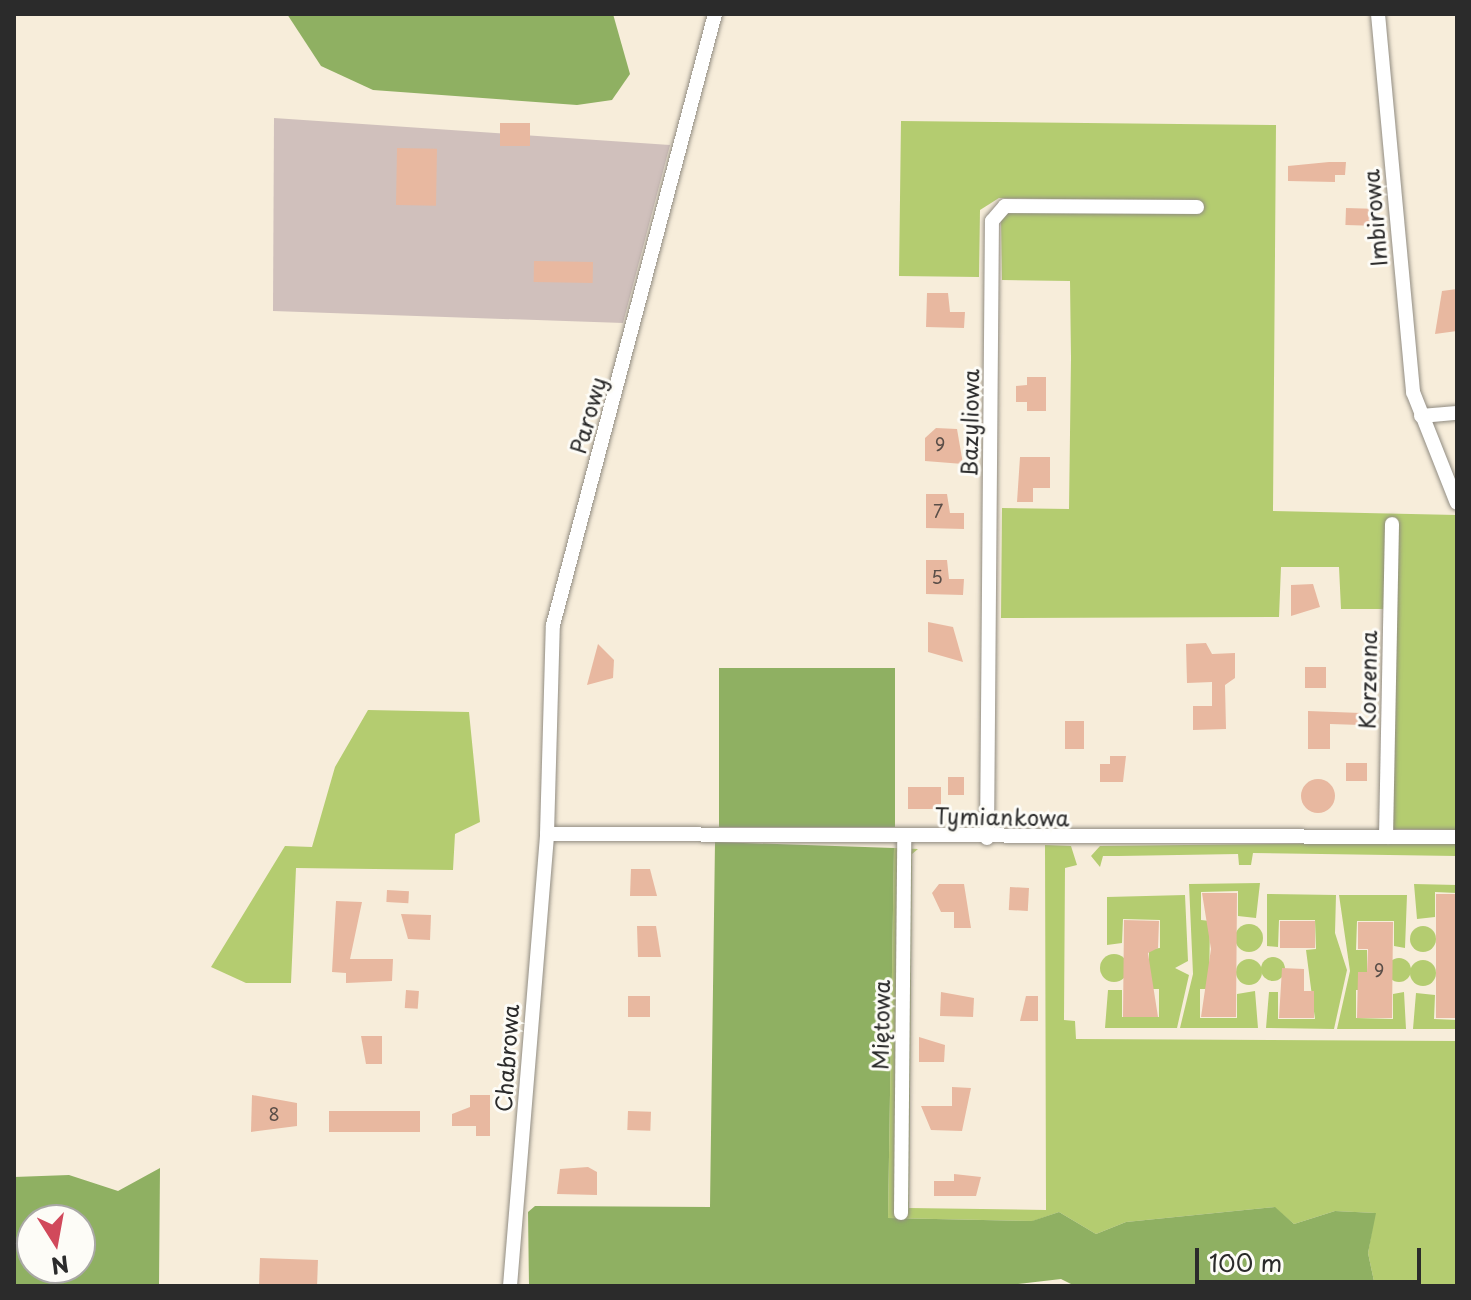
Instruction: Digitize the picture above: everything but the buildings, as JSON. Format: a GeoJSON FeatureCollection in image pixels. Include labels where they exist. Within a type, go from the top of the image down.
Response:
{"type":"FeatureCollection","features":[{"type":"Feature","properties":{"kind":"street","name":"Parowy"},"geometry":{"type":"LineString","coordinates":[[547,834],[553,625],[715,14]]}},
{"type":"Feature","properties":{"kind":"street","name":"Imbirowa"},"geometry":{"type":"LineString","coordinates":[[1378,14],[1408,352],[1421,416],[1457,503]]}},
{"type":"Feature","properties":{"kind":"street","name":"Bazyliowa"},"geometry":{"type":"LineString","coordinates":[[987,838],[992,221],[1005,206],[1197,207]]}},
{"type":"Feature","properties":{"kind":"street"},"geometry":{"type":"LineString","coordinates":[[1421,416],[1457,413]]}},
{"type":"Feature","properties":{"kind":"street","name":"Korzenna"},"geometry":{"type":"LineString","coordinates":[[1386,837],[1392,524]]}},
{"type":"Feature","properties":{"kind":"street","name":"Tymiankowa"},"geometry":{"type":"LineString","coordinates":[[547,834],[987,838],[1457,837]]}},
{"type":"Feature","properties":{"kind":"street","name":"Chabrowa"},"geometry":{"type":"LineString","coordinates":[[510,1286],[547,834]]}},
{"type":"Feature","properties":{"kind":"street","name":"Miętowa"},"geometry":{"type":"LineString","coordinates":[[901,1213],[904,837]]}},
{"type":"Feature","properties":{"kind":"shaded area"},"geometry":{"type":"Polygon","coordinates":[[[274,118],[670,145],[623,323],[273,311],[274,118]]]}},
{"type":"Feature","properties":{"kind":"green space"},"geometry":{"type":"Polygon","coordinates":[[[287,14],[613,14],[630,74],[612,100],[577,105],[373,90],[321,66],[287,14]]]}},
{"type":"Feature","properties":{"kind":"green space"},"geometry":{"type":"Polygon","coordinates":[[[901,121],[1276,125],[1273,511],[1457,515],[1457,830],[1391,829],[1395,609],[1341,609],[1339,567],[1281,567],[1279,617],[1001,618],[1002,508],[1069,509],[1071,358],[1070,281],[1002,280],[1001,217],[1012,210],[1200,214],[1201,202],[999,198],[980,210],[979,277],[899,276],[901,121]]]}},
{"type":"Feature","properties":{"kind":"green space"},"geometry":{"type":"Polygon","coordinates":[[[719,668],[895,668],[895,827],[719,827],[719,668]]]}},
{"type":"Feature","properties":{"kind":"green space"},"geometry":{"type":"Polygon","coordinates":[[[368,710],[469,712],[480,822],[455,834],[453,870],[296,868],[291,983],[246,983],[211,967],[285,846],[312,847],[335,767],[368,710]]]}},
{"type":"Feature","properties":{"kind":"green space"},"geometry":{"type":"Polygon","coordinates":[[[715,842],[894,848],[888,1218],[1032,1221],[1059,1212],[1096,1234],[1126,1222],[1275,1207],[1294,1224],[1335,1211],[1376,1213],[1368,1253],[1375,1286],[1075,1286],[1061,1279],[1001,1286],[529,1286],[528,1212],[535,1206],[710,1207],[715,842]]]}},
{"type":"Feature","properties":{"kind":"green space"},"geometry":{"type":"Polygon","coordinates":[[[1457,842],[1457,856],[1253,853],[1251,865],[1239,865],[1238,854],[1103,856],[1100,867],[1091,856],[1100,846],[1457,842]]]}},
{"type":"Feature","properties":{"kind":"green space"},"geometry":{"type":"Polygon","coordinates":[[[1045,845],[1071,846],[1077,865],[1065,868],[1064,1020],[1075,1021],[1076,1039],[1457,1041],[1457,1286],[1375,1286],[1368,1253],[1375,1213],[1335,1211],[1294,1224],[1274,1207],[1126,1222],[1096,1234],[1059,1212],[1033,1221],[888,1218],[894,848],[918,849],[912,854],[909,1208],[1046,1210],[1045,845]]]}},
{"type":"Feature","properties":{"kind":"green space"},"geometry":{"type":"Polygon","coordinates":[[[1260,883],[1256,918],[1238,916],[1238,891],[1201,892],[1201,920],[1210,921],[1209,989],[1200,989],[1200,1018],[1237,1018],[1237,994],[1255,991],[1258,1028],[1180,1028],[1193,974],[1189,884],[1260,883]]]}},
{"type":"Feature","properties":{"kind":"green space"},"geometry":{"type":"Polygon","coordinates":[[[1414,884],[1457,885],[1457,893],[1435,892],[1435,917],[1417,919],[1414,884]]]}},
{"type":"Feature","properties":{"kind":"green space"},"geometry":{"type":"Polygon","coordinates":[[[1267,894],[1336,895],[1335,933],[1347,970],[1334,1029],[1266,1028],[1269,992],[1278,992],[1278,1019],[1315,1019],[1306,950],[1316,949],[1315,920],[1279,920],[1278,947],[1267,946],[1267,894]]]}},
{"type":"Feature","properties":{"kind":"green space"},"geometry":{"type":"Polygon","coordinates":[[[1185,895],[1188,961],[1175,968],[1189,975],[1177,1028],[1105,1028],[1108,990],[1122,990],[1122,1017],[1159,1017],[1159,989],[1149,989],[1149,949],[1160,948],[1160,920],[1123,919],[1122,943],[1107,945],[1107,897],[1185,895]]]}},
{"type":"Feature","properties":{"kind":"green space"},"geometry":{"type":"Polygon","coordinates":[[[1339,895],[1407,895],[1405,948],[1394,946],[1394,921],[1357,921],[1356,950],[1367,950],[1367,990],[1356,990],[1356,1018],[1393,1019],[1393,994],[1404,992],[1406,1029],[1337,1029],[1350,971],[1339,895]]]}},
{"type":"Feature","properties":{"kind":"green space"},"geometry":{"type":"Polygon","coordinates":[[[1249,924],[1259,928],[1263,938],[1259,948],[1249,952],[1239,948],[1235,938],[1239,928],[1249,924]]]}},
{"type":"Feature","properties":{"kind":"green space"},"geometry":{"type":"Polygon","coordinates":[[[1423,926],[1432,930],[1436,939],[1432,948],[1423,952],[1414,948],[1410,939],[1414,930],[1423,926]]]}},
{"type":"Feature","properties":{"kind":"green space"},"geometry":{"type":"Polygon","coordinates":[[[1114,954],[1124,958],[1128,968],[1124,978],[1114,982],[1104,978],[1100,968],[1104,958],[1114,954]]]}},
{"type":"Feature","properties":{"kind":"green space"},"geometry":{"type":"Polygon","coordinates":[[[1273,957],[1282,960],[1285,969],[1282,978],[1273,981],[1264,978],[1261,969],[1264,960],[1273,957]]]}},
{"type":"Feature","properties":{"kind":"green space"},"geometry":{"type":"Polygon","coordinates":[[[1399,958],[1408,961],[1411,970],[1408,979],[1399,982],[1390,979],[1387,970],[1390,961],[1399,958]]]}},
{"type":"Feature","properties":{"kind":"green space"},"geometry":{"type":"Polygon","coordinates":[[[1249,959],[1258,963],[1262,972],[1258,981],[1249,985],[1240,981],[1236,972],[1240,963],[1249,959]]]}},
{"type":"Feature","properties":{"kind":"green space"},"geometry":{"type":"Polygon","coordinates":[[[1423,960],[1432,964],[1436,973],[1432,982],[1423,986],[1414,982],[1410,973],[1414,964],[1423,960]]]}},
{"type":"Feature","properties":{"kind":"green space"},"geometry":{"type":"Polygon","coordinates":[[[1416,993],[1435,995],[1434,1019],[1457,1020],[1457,1029],[1413,1029],[1416,993]]]}},
{"type":"Feature","properties":{"kind":"green space"},"geometry":{"type":"Polygon","coordinates":[[[160,1168],[159,1286],[14,1286],[14,1177],[69,1175],[118,1191],[160,1168]]]}}]}
